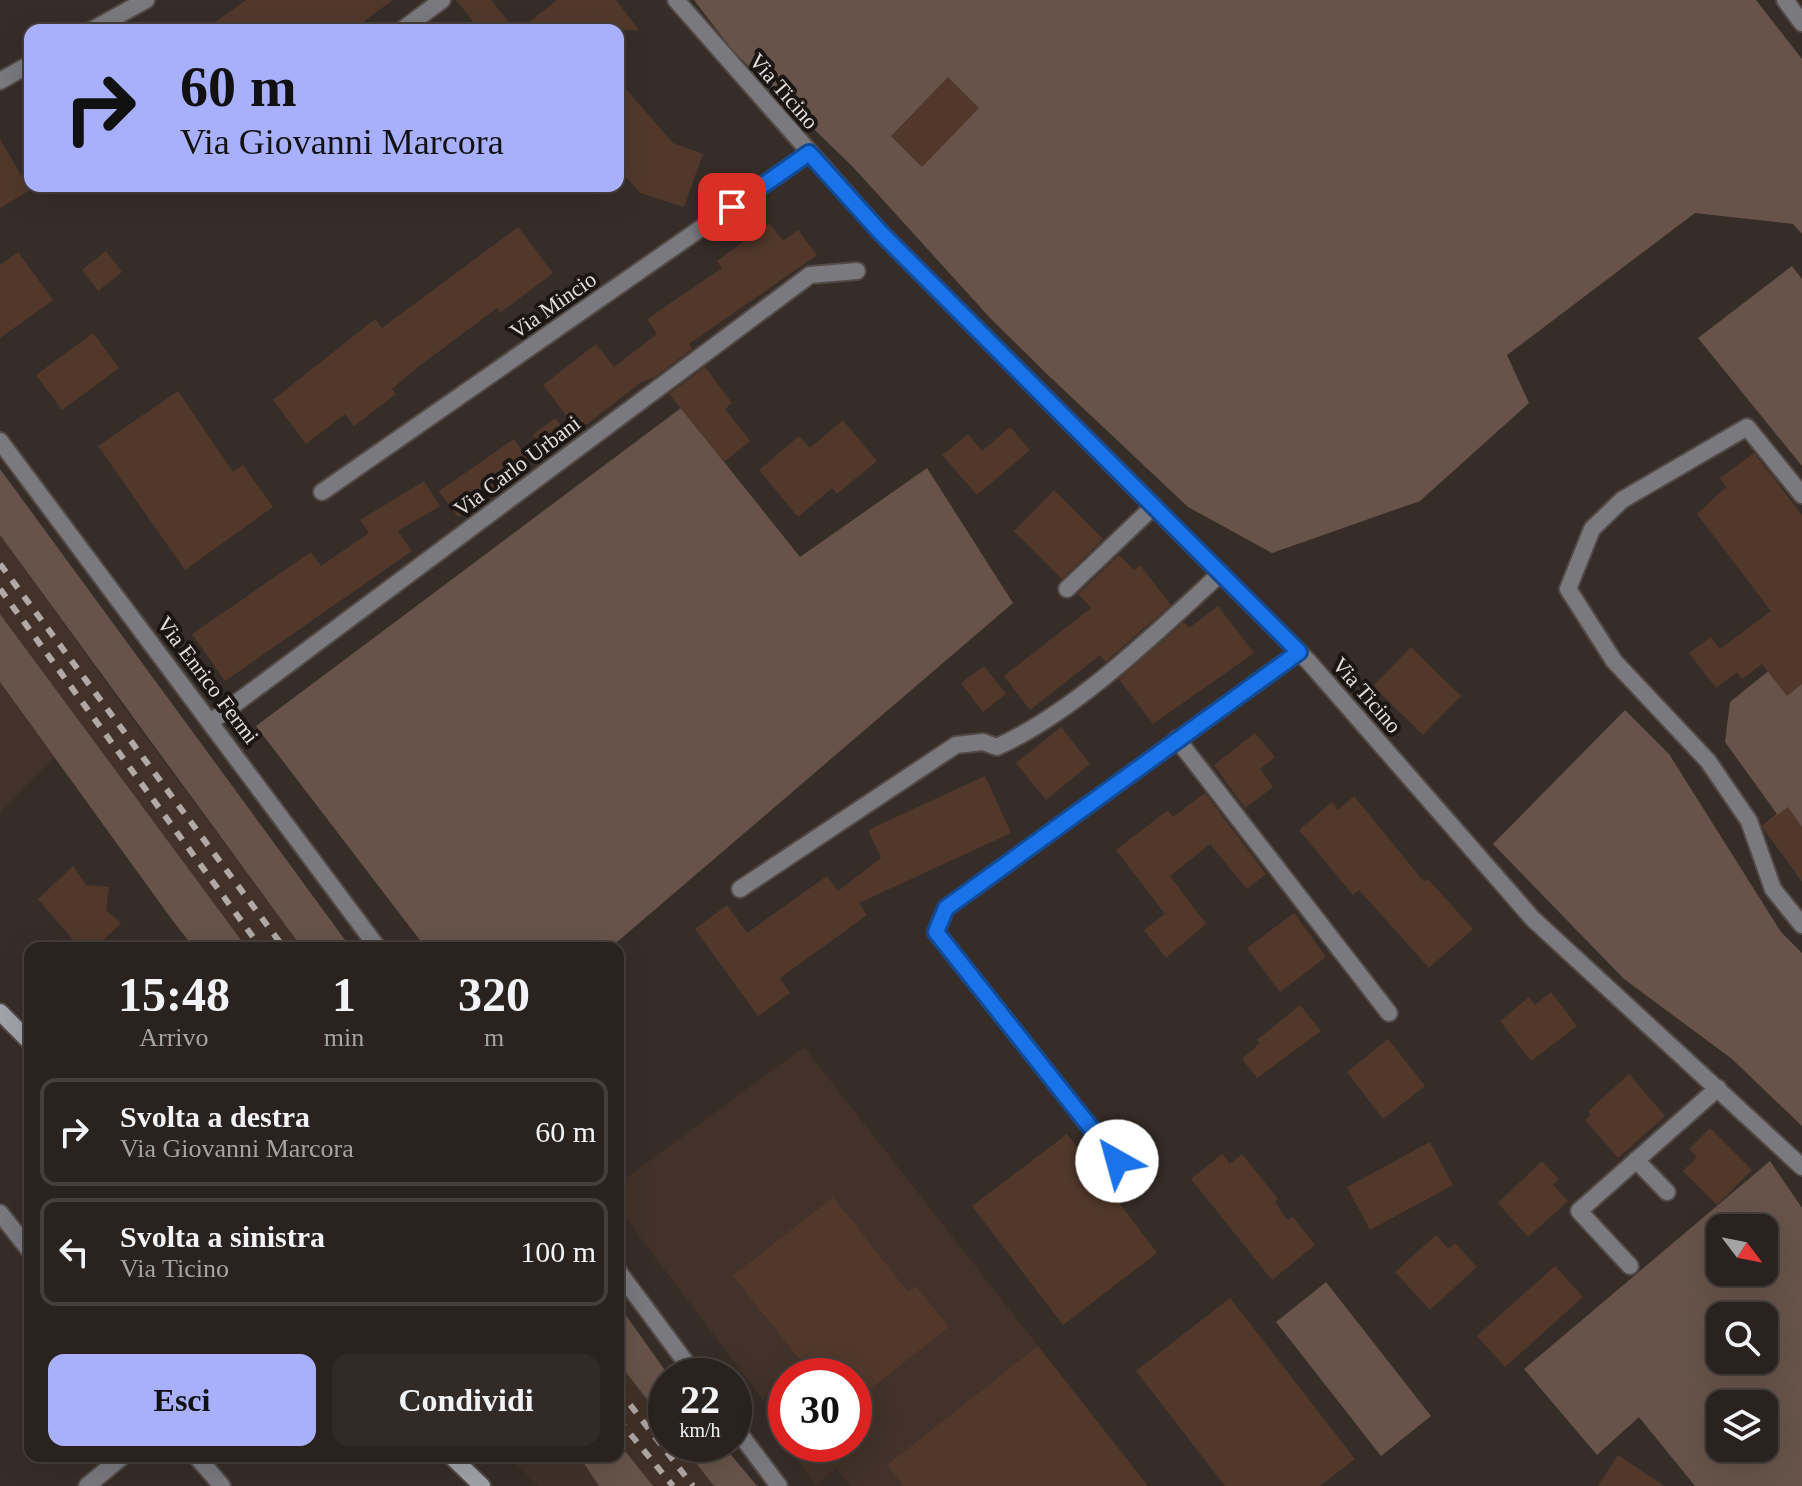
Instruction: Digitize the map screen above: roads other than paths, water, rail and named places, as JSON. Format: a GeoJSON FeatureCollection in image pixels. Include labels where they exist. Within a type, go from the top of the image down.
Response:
{"type":"FeatureCollection","features":[{"type":"Feature","properties":{"kind":"main road"},"geometry":{"type":"LineString","coordinates":[[0,1012],[24,1036]]}},
{"type":"Feature","properties":{"kind":"main road"},"geometry":{"type":"LineString","coordinates":[[457,1462],[482,1486]]}},
{"type":"Feature","properties":{"kind":"street"},"geometry":{"type":"LineString","coordinates":[[103,24],[146,0]]}},
{"type":"Feature","properties":{"kind":"street"},"geometry":{"type":"LineString","coordinates":[[410,24],[442,0]]}},
{"type":"Feature","properties":{"kind":"street","name":"Via Ticino"},"geometry":{"type":"LineString","coordinates":[[676,0],[881,233],[1299,652],[1533,919],[1802,1167]]}},
{"type":"Feature","properties":{"kind":"street"},"geometry":{"type":"LineString","coordinates":[[1785,0],[1802,23]]}},
{"type":"Feature","properties":{"kind":"street"},"geometry":{"type":"LineString","coordinates":[[0,81],[24,67]]}},
{"type":"Feature","properties":{"kind":"street","name":"Via Mincio"},"geometry":{"type":"LineString","coordinates":[[322,492],[809,153]]}},
{"type":"Feature","properties":{"kind":"street","name":"Via Carlo Urbani"},"geometry":{"type":"LineString","coordinates":[[212,721],[810,275],[857,271]]}},
{"type":"Feature","properties":{"kind":"street"},"geometry":{"type":"LineString","coordinates":[[1802,495],[1747,427],[1622,500],[1592,529],[1578,555],[1568,589],[1614,661],[1708,761],[1749,821],[1773,889],[1802,925]]}},
{"type":"Feature","properties":{"kind":"street","name":"Via Enrico Fermi"},"geometry":{"type":"LineString","coordinates":[[0,441],[212,721],[374,942]]}},
{"type":"Feature","properties":{"kind":"street"},"geometry":{"type":"LineString","coordinates":[[1067,589],[1154,506]]}},
{"type":"Feature","properties":{"kind":"street"},"geometry":{"type":"LineString","coordinates":[[740,889],[956,745],[983,742],[997,747],[1029,732],[1152,636],[1221,573]]}},
{"type":"Feature","properties":{"kind":"street"},"geometry":{"type":"LineString","coordinates":[[1117,1161],[936,932],[946,908],[1299,652]]}},
{"type":"Feature","properties":{"kind":"street"},"geometry":{"type":"LineString","coordinates":[[1177,739],[1389,1013]]}},
{"type":"Feature","properties":{"kind":"street"},"geometry":{"type":"LineString","coordinates":[[1630,1266],[1579,1211],[1718,1088]]}},
{"type":"Feature","properties":{"kind":"street"},"geometry":{"type":"LineString","coordinates":[[1636,1160],[1667,1192]]}},
{"type":"Feature","properties":{"kind":"street"},"geometry":{"type":"LineString","coordinates":[[0,1213],[24,1243]]}},
{"type":"Feature","properties":{"kind":"street"},"geometry":{"type":"LineString","coordinates":[[624,1279],[683,1358]]}},
{"type":"Feature","properties":{"kind":"street"},"geometry":{"type":"LineString","coordinates":[[752,1450],[779,1486]]}},
{"type":"Feature","properties":{"kind":"street"},"geometry":{"type":"LineString","coordinates":[[87,1486],[116,1462]]}},
{"type":"Feature","properties":{"kind":"street"},"geometry":{"type":"LineString","coordinates":[[201,1462],[222,1486]]}},
{"type":"Feature","properties":{"kind":"railway"},"geometry":{"type":"LineString","coordinates":[[0,564],[280,942]]}},
{"type":"Feature","properties":{"kind":"railway"},"geometry":{"type":"LineString","coordinates":[[0,589],[257,942]]}},
{"type":"Feature","properties":{"kind":"railway"},"geometry":{"type":"LineString","coordinates":[[624,1397],[693,1486]]}},
{"type":"Feature","properties":{"kind":"railway"},"geometry":{"type":"LineString","coordinates":[[624,1426],[673,1486]]}}]}
